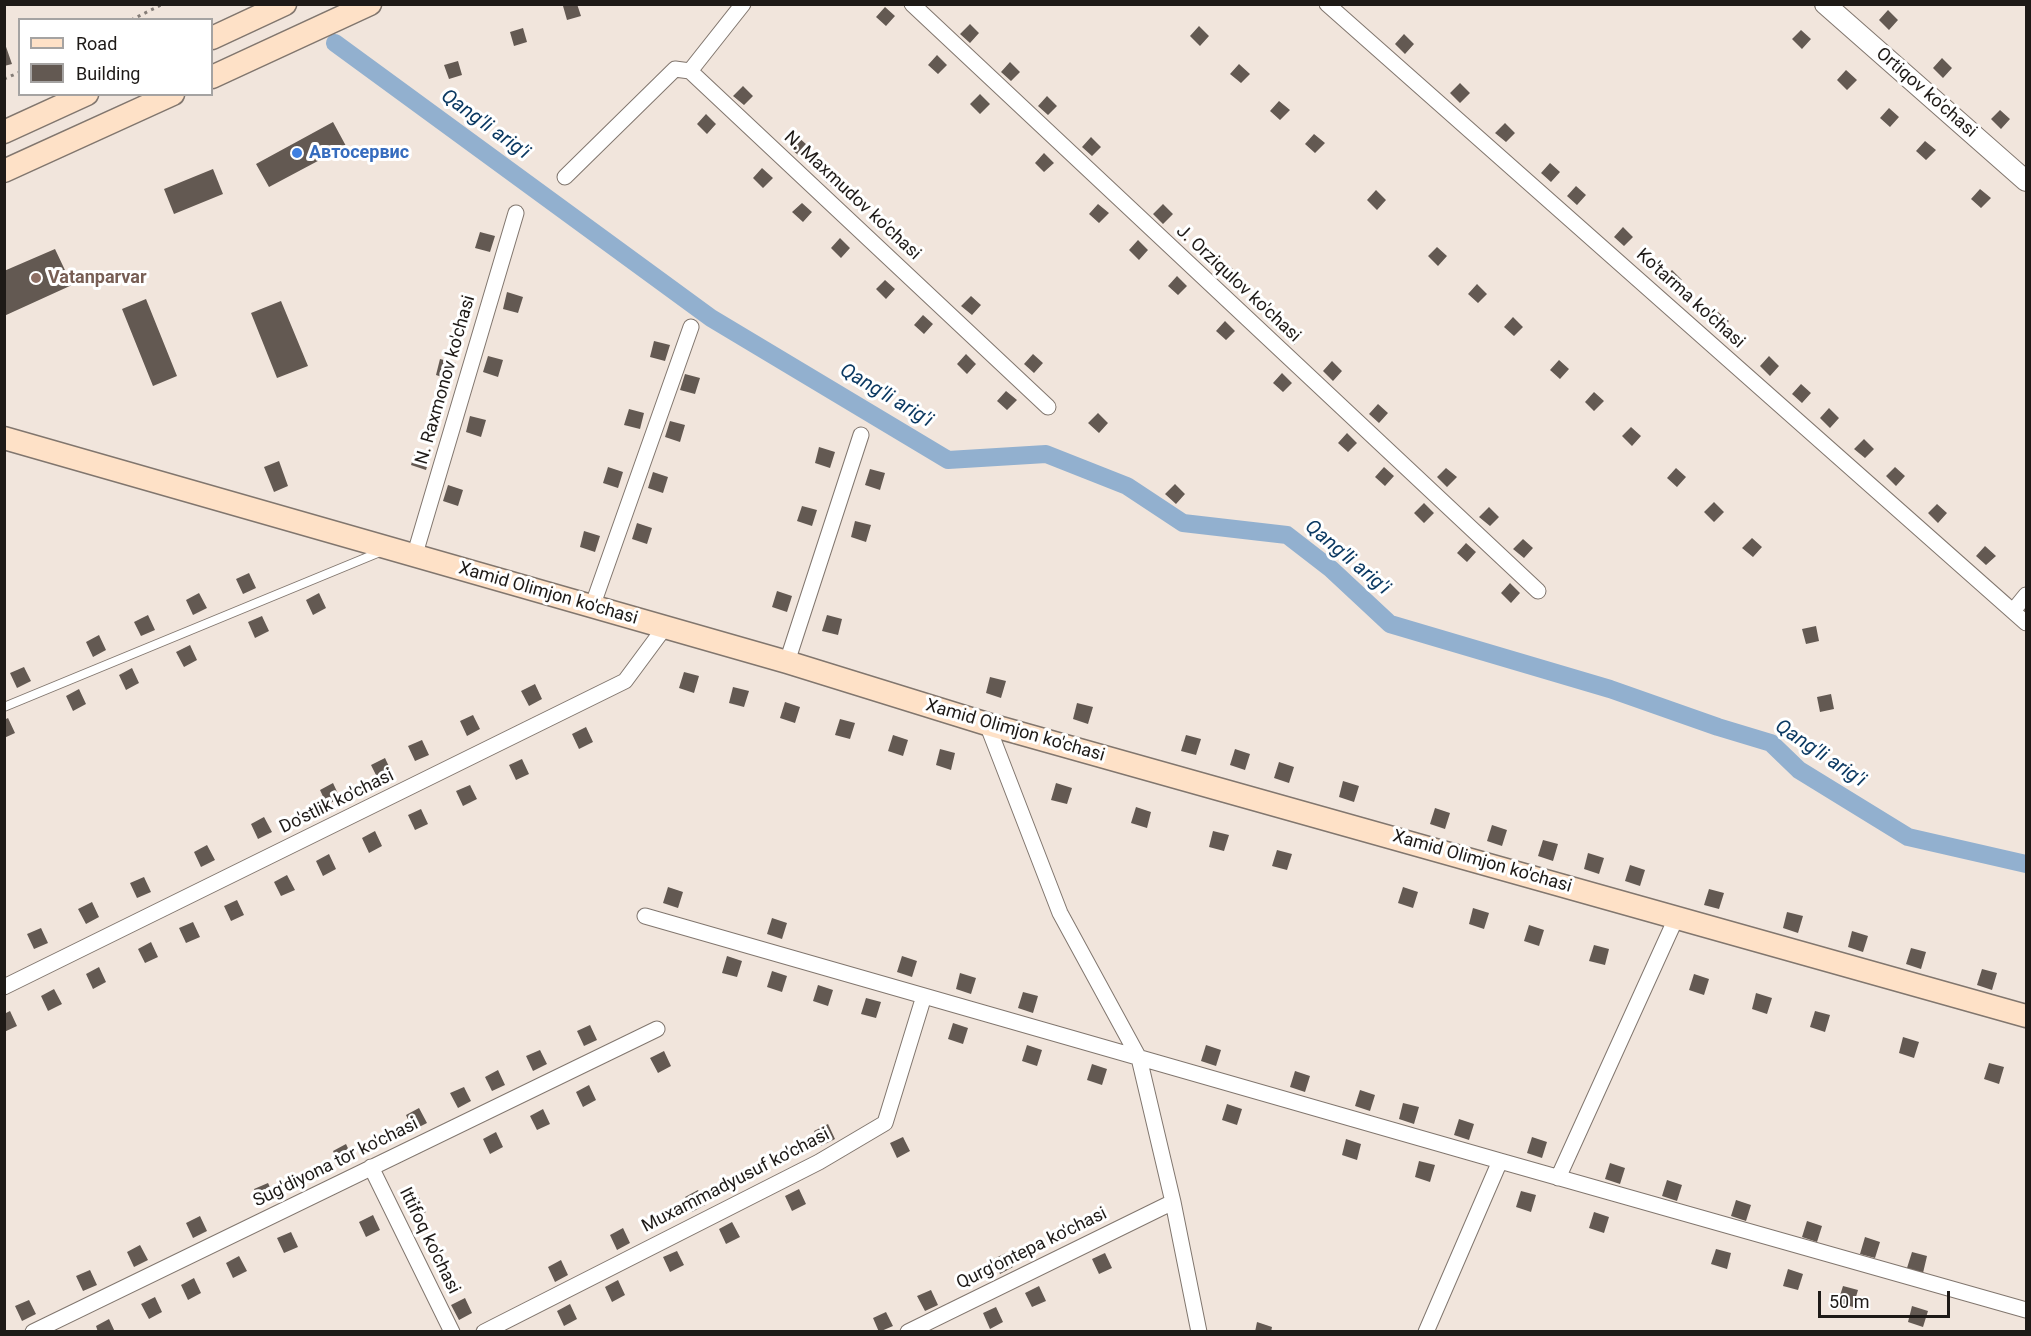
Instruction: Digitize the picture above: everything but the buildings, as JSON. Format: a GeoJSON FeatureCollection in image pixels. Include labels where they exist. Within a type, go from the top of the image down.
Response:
{"type":"FeatureCollection","features":[{"type":"Feature","properties":{"kind":"main road"},"geometry":{"type":"LineString","coordinates":[[213,38],[285,4]]}},
{"type":"Feature","properties":{"kind":"main road"},"geometry":{"type":"LineString","coordinates":[[213,77],[370,4]]}},
{"type":"Feature","properties":{"kind":"main road"},"geometry":{"type":"LineString","coordinates":[[4,132],[83,96]]}},
{"type":"Feature","properties":{"kind":"main road"},"geometry":{"type":"LineString","coordinates":[[120,119],[133,110],[134,96]]}},
{"type":"Feature","properties":{"kind":"main road"},"geometry":{"type":"LineString","coordinates":[[4,171],[169,96]]}},
{"type":"Feature","properties":{"kind":"main road","name":"Xamid Olimjon ko'chasi"},"geometry":{"type":"LineString","coordinates":[[4,438],[787,662],[987,724],[1677,916],[2026,1016]]}},
{"type":"Feature","properties":{"kind":"street"},"geometry":{"type":"LineString","coordinates":[[565,177],[675,69],[690,71],[743,4]]}},
{"type":"Feature","properties":{"kind":"street","name":"J. Orziqulov ko'chasi"},"geometry":{"type":"LineString","coordinates":[[912,4],[1538,591]]}},
{"type":"Feature","properties":{"kind":"street","name":"Ko'tarma ko'chasi"},"geometry":{"type":"LineString","coordinates":[[1327,4],[2026,623]]}},
{"type":"Feature","properties":{"kind":"street","name":"Ortiqov ko'chasi"},"geometry":{"type":"LineString","coordinates":[[1825,4],[2026,181]]}},
{"type":"Feature","properties":{"kind":"street","name":"N. Maxmudov ko'chasi"},"geometry":{"type":"LineString","coordinates":[[690,71],[1048,406]]}},
{"type":"Feature","properties":{"kind":"street","name":"N. Raxmonov ko'chasi"},"geometry":{"type":"LineString","coordinates":[[414,557],[516,213]]}},
{"type":"Feature","properties":{"kind":"street"},"geometry":{"type":"LineString","coordinates":[[592,607],[692,327]]}},
{"type":"Feature","properties":{"kind":"street"},"geometry":{"type":"LineString","coordinates":[[787,662],[861,435]]}},
{"type":"Feature","properties":{"kind":"street"},"geometry":{"type":"LineString","coordinates":[[2013,611],[2026,595]]}},
{"type":"Feature","properties":{"kind":"street","name":"Do'stlik ko'chasi"},"geometry":{"type":"LineString","coordinates":[[4,987],[625,681],[665,627]]}},
{"type":"Feature","properties":{"kind":"street"},"geometry":{"type":"LineString","coordinates":[[987,724],[1060,913],[1139,1058],[1201,1331]]}},
{"type":"Feature","properties":{"kind":"street"},"geometry":{"type":"LineString","coordinates":[[645,916],[2026,1310]]}},
{"type":"Feature","properties":{"kind":"street"},"geometry":{"type":"LineString","coordinates":[[1558,1178],[1677,916]]}},
{"type":"Feature","properties":{"kind":"street","name":"Muxammadyusuf ko'chasi"},"geometry":{"type":"LineString","coordinates":[[484,1332],[819,1162],[885,1123],[924,996]]}},
{"type":"Feature","properties":{"kind":"street","name":"Sug'diyona tor ko'chasi"},"geometry":{"type":"LineString","coordinates":[[33,1332],[657,1029]]}},
{"type":"Feature","properties":{"kind":"street"},"geometry":{"type":"LineString","coordinates":[[1426,1332],[1500,1161]]}},
{"type":"Feature","properties":{"kind":"street","name":"Ittifoq ko'chasi"},"geometry":{"type":"LineString","coordinates":[[371,1167],[452,1332]]}},
{"type":"Feature","properties":{"kind":"street","name":"Qurg'ontepa ko'chasi"},"geometry":{"type":"LineString","coordinates":[[908,1332],[1173,1202]]}},
{"type":"Feature","properties":{"kind":"lane"},"geometry":{"type":"LineString","coordinates":[[4,707],[387,549]]}},
{"type":"Feature","properties":{"kind":"path"},"geometry":{"type":"LineString","coordinates":[[135,18],[163,4]]}},
{"type":"Feature","properties":{"kind":"path"},"geometry":{"type":"LineString","coordinates":[[4,79],[18,73]]}},
{"type":"Feature","properties":{"kind":"waterway","name":"Qang'li arig'i"},"geometry":{"type":"LineString","coordinates":[[335,43],[711,318],[948,460],[1046,454],[1127,486],[1183,523],[1287,535],[1331,569],[1390,624],[1610,689],[1771,743],[1799,770],[1908,837],[2026,864]]}},
{"type":"Feature","properties":{"kind":"place","name":"Автосервис"},"geometry":{"type":"Point","coordinates":[297,153]}},
{"type":"Feature","properties":{"kind":"place","name":"Vatanparvar"},"geometry":{"type":"Point","coordinates":[36,278]}}]}
